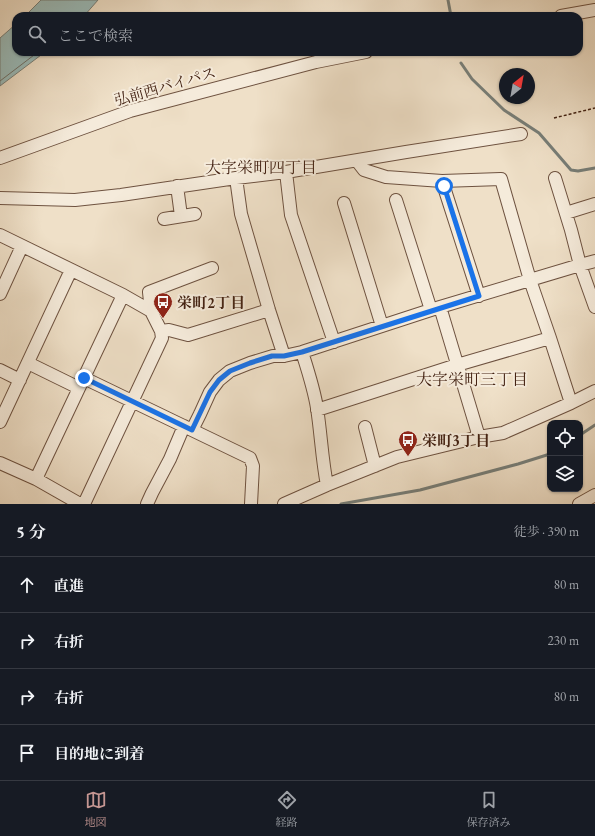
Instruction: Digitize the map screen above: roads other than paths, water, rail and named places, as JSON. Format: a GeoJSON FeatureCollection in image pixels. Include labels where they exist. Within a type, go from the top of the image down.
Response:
{"type":"FeatureCollection","features":[{"type":"Feature","properties":{"kind":"street"},"geometry":{"type":"LineString","coordinates":[[583,12],[595,10]]}},
{"type":"Feature","properties":{"kind":"street","name":"弘前西バイパス"},"geometry":{"type":"LineString","coordinates":[[0,158],[130,111],[316,62],[346,56]]}},
{"type":"Feature","properties":{"kind":"street"},"geometry":{"type":"LineString","coordinates":[[0,198],[74,200],[121,195],[286,172],[521,134]]}},
{"type":"Feature","properties":{"kind":"street"},"geometry":{"type":"LineString","coordinates":[[357,161],[364,170],[386,177],[442,181],[501,179],[530,280],[571,403]]}},
{"type":"Feature","properties":{"kind":"street"},"geometry":{"type":"LineString","coordinates":[[286,172],[291,216],[334,342]]}},
{"type":"Feature","properties":{"kind":"street"},"geometry":{"type":"LineString","coordinates":[[236,178],[241,214],[284,356]]}},
{"type":"Feature","properties":{"kind":"street"},"geometry":{"type":"LineString","coordinates":[[555,178],[580,265],[595,307]]}},
{"type":"Feature","properties":{"kind":"street"},"geometry":{"type":"LineString","coordinates":[[442,181],[479,296]]}},
{"type":"Feature","properties":{"kind":"street"},"geometry":{"type":"LineString","coordinates":[[178,186],[180,216]]}},
{"type":"Feature","properties":{"kind":"street"},"geometry":{"type":"LineString","coordinates":[[396,200],[457,365],[479,437]]}},
{"type":"Feature","properties":{"kind":"street"},"geometry":{"type":"LineString","coordinates":[[344,203],[382,326]]}},
{"type":"Feature","properties":{"kind":"street"},"geometry":{"type":"LineString","coordinates":[[566,213],[595,204]]}},
{"type":"Feature","properties":{"kind":"street"},"geometry":{"type":"LineString","coordinates":[[164,219],[195,214]]}},
{"type":"Feature","properties":{"kind":"street"},"geometry":{"type":"LineString","coordinates":[[0,235],[151,311]]}},
{"type":"Feature","properties":{"kind":"street"},"geometry":{"type":"LineString","coordinates":[[0,294],[22,246]]}},
{"type":"Feature","properties":{"kind":"street"},"geometry":{"type":"LineString","coordinates":[[148,504],[152,493],[170,459],[210,392],[219,380],[230,371],[272,356],[284,356],[302,352],[436,309],[595,261]]}},
{"type":"Feature","properties":{"kind":"street"},"geometry":{"type":"LineString","coordinates":[[84,504],[162,338],[161,331],[151,311],[149,292],[212,268]]}},
{"type":"Feature","properties":{"kind":"street"},"geometry":{"type":"LineString","coordinates":[[0,422],[71,270]]}},
{"type":"Feature","properties":{"kind":"street"},"geometry":{"type":"LineString","coordinates":[[36,480],[123,296]]}},
{"type":"Feature","properties":{"kind":"street"},"geometry":{"type":"LineString","coordinates":[[161,331],[169,330],[188,335],[269,310]]}},
{"type":"Feature","properties":{"kind":"street"},"geometry":{"type":"LineString","coordinates":[[317,410],[457,365],[550,338]]}},
{"type":"Feature","properties":{"kind":"street"},"geometry":{"type":"LineString","coordinates":[[302,352],[312,382],[327,485]]}},
{"type":"Feature","properties":{"kind":"street"},"geometry":{"type":"LineString","coordinates":[[28,362],[132,401],[250,458],[253,466],[251,504]]}},
{"type":"Feature","properties":{"kind":"street"},"geometry":{"type":"LineString","coordinates":[[0,370],[20,380]]}},
{"type":"Feature","properties":{"kind":"street"},"geometry":{"type":"LineString","coordinates":[[284,504],[397,457],[503,432],[595,391]]}},
{"type":"Feature","properties":{"kind":"street"},"geometry":{"type":"LineString","coordinates":[[365,427],[375,466]]}},
{"type":"Feature","properties":{"kind":"street"},"geometry":{"type":"LineString","coordinates":[[0,463],[36,480],[80,504]]}},
{"type":"Feature","properties":{"kind":"street"},"geometry":{"type":"LineString","coordinates":[[579,504],[595,495]]}},
{"type":"Feature","properties":{"kind":"water"},"geometry":{"type":"Polygon","coordinates":[[[41,0],[98,0],[88,12],[29,12],[41,0]]]}},
{"type":"Feature","properties":{"kind":"water"},"geometry":{"type":"Polygon","coordinates":[[[12,28],[12,56],[40,56],[0,86],[0,38],[12,28]]]}},
{"type":"Feature","properties":{"kind":"waterway"},"geometry":{"type":"LineString","coordinates":[[448,0],[450,12]]}},
{"type":"Feature","properties":{"kind":"waterway"},"geometry":{"type":"LineString","coordinates":[[461,63],[472,79],[504,110],[539,133],[571,170],[578,171],[595,168]]}},
{"type":"Feature","properties":{"kind":"waterway"},"geometry":{"type":"LineString","coordinates":[[583,433],[595,425]]}},
{"type":"Feature","properties":{"kind":"waterway"},"geometry":{"type":"LineString","coordinates":[[341,504],[420,490],[547,455]]}},
{"type":"Feature","properties":{"kind":"place","name":"栄町2丁目"},"geometry":{"type":"Point","coordinates":[163,319]}},
{"type":"Feature","properties":{"kind":"place","name":"栄町3丁目"},"geometry":{"type":"Point","coordinates":[408,457]}},
{"type":"Feature","properties":{"kind":"district","name":"大字栄町四丁目"},"geometry":{"type":"Point","coordinates":[261,167]}},
{"type":"Feature","properties":{"kind":"district","name":"大字栄町三丁目"},"geometry":{"type":"Point","coordinates":[472,379]}}]}
